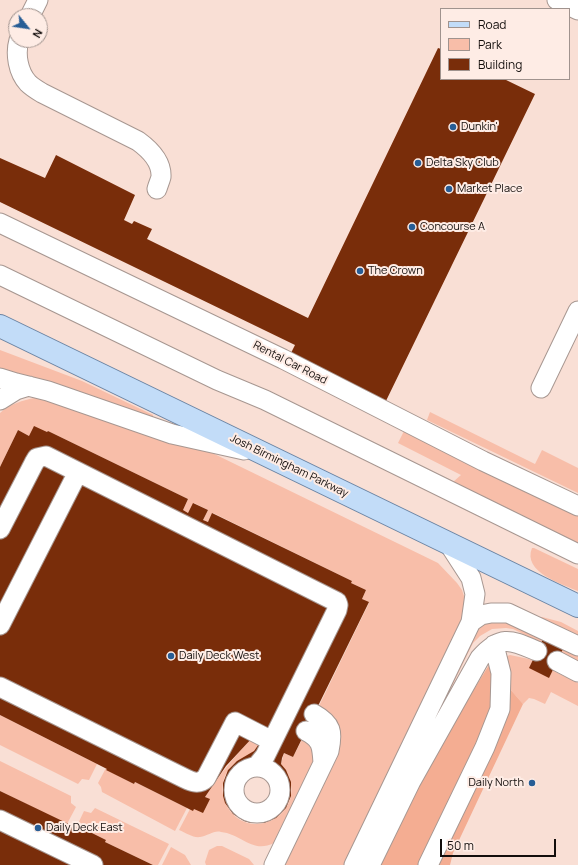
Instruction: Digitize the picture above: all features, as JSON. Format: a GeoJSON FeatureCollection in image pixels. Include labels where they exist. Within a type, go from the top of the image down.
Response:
{"type":"FeatureCollection","features":[{"type":"Feature","properties":{"kind":"main road","name":"Josh Birmingham Parkway"},"geometry":{"type":"LineString","coordinates":[[0,326],[578,606]]}},
{"type":"Feature","properties":{"kind":"lane"},"geometry":{"type":"LineString","coordinates":[[557,0],[578,10]]}},
{"type":"Feature","properties":{"kind":"lane"},"geometry":{"type":"LineString","coordinates":[[17,48],[17,59],[22,73],[29,84],[42,93],[138,141],[147,147],[155,157],[160,167],[161,177],[157,189]]}},
{"type":"Feature","properties":{"kind":"lane","name":"Rental Car Road"},"geometry":{"type":"LineString","coordinates":[[0,223],[276,356],[483,461],[578,506]]}},
{"type":"Feature","properties":{"kind":"lane"},"geometry":{"type":"LineString","coordinates":[[0,275],[218,380],[265,400],[578,554]]}},
{"type":"Feature","properties":{"kind":"lane"},"geometry":{"type":"LineString","coordinates":[[541,388],[574,331],[578,311]]}},
{"type":"Feature","properties":{"kind":"lane"},"geometry":{"type":"LineString","coordinates":[[0,338],[92,370]]}},
{"type":"Feature","properties":{"kind":"lane"},"geometry":{"type":"LineString","coordinates":[[0,378],[48,391],[172,434],[264,454]]}},
{"type":"Feature","properties":{"kind":"lane"},"geometry":{"type":"LineString","coordinates":[[0,400],[16,390],[29,386]]}},
{"type":"Feature","properties":{"kind":"lane"},"geometry":{"type":"LineString","coordinates":[[0,529],[37,458],[46,456],[337,602],[337,610],[265,756],[256,767]]}},
{"type":"Feature","properties":{"kind":"lane"},"geometry":{"type":"LineString","coordinates":[[2,614],[78,472]]}},
{"type":"Feature","properties":{"kind":"lane"},"geometry":{"type":"LineString","coordinates":[[354,865],[471,622],[475,594],[471,578],[449,544]]}},
{"type":"Feature","properties":{"kind":"lane"},"geometry":{"type":"LineString","coordinates":[[471,622],[481,615],[491,613],[508,613],[578,646]]}},
{"type":"Feature","properties":{"kind":"lane"},"geometry":{"type":"LineString","coordinates":[[370,865],[411,781],[480,658],[494,645],[510,641],[537,651]]}},
{"type":"Feature","properties":{"kind":"lane"},"geometry":{"type":"LineString","coordinates":[[428,865],[485,747],[500,709],[501,673],[494,645]]}},
{"type":"Feature","properties":{"kind":"lane"},"geometry":{"type":"LineString","coordinates":[[557,662],[578,672]]}},
{"type":"Feature","properties":{"kind":"lane"},"geometry":{"type":"LineString","coordinates":[[0,687],[184,778],[197,783],[202,782],[206,778],[235,722],[272,741]]}},
{"type":"Feature","properties":{"kind":"lane"},"geometry":{"type":"LineString","coordinates":[[274,865],[329,751],[331,731],[328,724],[314,714]]}},
{"type":"Feature","properties":{"kind":"lane"},"geometry":{"type":"LineString","coordinates":[[306,731],[318,739],[322,747],[323,763]]}},
{"type":"Feature","properties":{"kind":"lane"},"geometry":{"type":"LineString","coordinates":[[0,820],[93,865]]}},
{"type":"Feature","properties":{"kind":"shaded area"},"geometry":{"type":"Polygon","coordinates":[[[0,0],[578,0],[578,865],[0,865],[0,0]]]}},
{"type":"Feature","properties":{"kind":"shaded area"},"geometry":{"type":"Polygon","coordinates":[[[489,665],[523,704],[453,853],[450,865],[376,865],[418,780],[489,665]]]}},
{"type":"Feature","properties":{"kind":"green space"},"geometry":{"type":"Polygon","coordinates":[[[0,350],[82,381],[153,415],[153,418],[0,370],[0,350]]]}},
{"type":"Feature","properties":{"kind":"green space"},"geometry":{"type":"Polygon","coordinates":[[[35,398],[47,398],[200,447],[438,563],[462,590],[465,599],[465,619],[347,865],[279,865],[334,750],[317,710],[369,603],[362,599],[366,590],[351,583],[352,581],[213,513],[208,522],[203,520],[208,510],[194,503],[188,513],[183,510],[188,499],[48,431],[29,436],[18,430],[0,467],[0,413],[17,403],[35,398]]]}},
{"type":"Feature","properties":{"kind":"green space"},"geometry":{"type":"Polygon","coordinates":[[[430,412],[535,464],[542,450],[578,468],[578,493],[427,420],[430,412]]]}},
{"type":"Feature","properties":{"kind":"green space"},"geometry":{"type":"Polygon","coordinates":[[[404,431],[578,516],[578,547],[452,484],[461,475],[398,443],[404,431]]]}},
{"type":"Feature","properties":{"kind":"green space"},"geometry":{"type":"Polygon","coordinates":[[[532,548],[578,569],[578,591],[554,581],[538,570],[533,564],[530,556],[532,548]]]}},
{"type":"Feature","properties":{"kind":"green space"},"geometry":{"type":"Polygon","coordinates":[[[542,617],[561,622],[578,631],[578,639],[534,618],[542,617]]]}},
{"type":"Feature","properties":{"kind":"green space"},"geometry":{"type":"Polygon","coordinates":[[[504,619],[578,653],[578,661],[513,629],[492,629],[480,636],[473,643],[365,865],[467,639],[482,623],[504,619]]]}},
{"type":"Feature","properties":{"kind":"green space"},"geometry":{"type":"Polygon","coordinates":[[[510,655],[529,659],[578,683],[578,706],[551,692],[545,704],[529,698],[523,704],[489,665],[495,660],[510,655]]]}},
{"type":"Feature","properties":{"kind":"green space"},"geometry":{"type":"Polygon","coordinates":[[[0,715],[97,764],[89,780],[82,779],[78,784],[0,745],[0,715]]]}},
{"type":"Feature","properties":{"kind":"green space"},"geometry":{"type":"Polygon","coordinates":[[[304,736],[310,739],[318,758],[274,843],[266,846],[259,846],[253,845],[228,833],[216,832],[195,837],[179,830],[190,809],[194,809],[209,799],[205,797],[216,781],[253,737],[261,741],[253,752],[229,768],[223,784],[224,799],[227,806],[237,818],[250,823],[264,823],[276,818],[286,808],[291,795],[290,780],[281,764],[284,753],[293,757],[304,736]]]}},
{"type":"Feature","properties":{"kind":"green space"},"geometry":{"type":"Polygon","coordinates":[[[0,761],[71,796],[71,803],[76,807],[67,824],[0,791],[0,761]]]}},
{"type":"Feature","properties":{"kind":"green space"},"geometry":{"type":"Polygon","coordinates":[[[106,768],[107,770],[134,784],[135,782],[187,808],[175,831],[102,792],[98,783],[106,768]]]}},
{"type":"Feature","properties":{"kind":"green space"},"geometry":{"type":"Polygon","coordinates":[[[95,808],[169,844],[158,865],[153,865],[105,842],[106,840],[79,826],[76,828],[84,811],[91,813],[95,808]]]}},
{"type":"Feature","properties":{"kind":"green space"},"geometry":{"type":"Polygon","coordinates":[[[217,846],[222,846],[249,859],[254,865],[206,865],[205,862],[209,850],[217,846]]]}},
{"type":"Feature","properties":{"kind":"green space"},"geometry":{"type":"Polygon","coordinates":[[[171,847],[185,855],[191,865],[162,865],[171,847]]]}},
{"type":"Feature","properties":{"kind":"building","name":"Concourse A"},"geometry":{"type":"Polygon","coordinates":[[[438,48],[440,49],[440,80],[506,80],[535,94],[384,405],[291,353],[295,345],[0,202],[0,158],[45,178],[56,155],[135,195],[124,220],[132,224],[134,221],[152,229],[147,239],[308,318],[438,48]]]}},
{"type":"Feature","properties":{"kind":"building","name":"Daily Deck West"},"geometry":{"type":"Polygon","coordinates":[[[34,426],[47,432],[48,431],[188,499],[183,510],[188,513],[193,503],[208,510],[203,520],[208,522],[212,513],[352,581],[351,583],[366,590],[362,599],[369,602],[293,757],[284,753],[282,758],[281,764],[286,770],[291,782],[291,796],[286,808],[276,818],[264,823],[251,823],[244,821],[233,814],[225,803],[223,796],[223,783],[228,770],[237,761],[254,751],[261,741],[253,737],[226,766],[205,797],[210,799],[203,813],[194,809],[193,811],[135,782],[134,784],[0,715],[0,467],[18,430],[29,436],[34,426]],[[250,775],[245,779],[241,786],[243,799],[254,806],[266,804],[273,794],[271,782],[263,775],[250,775]]]}},
{"type":"Feature","properties":{"kind":"building"},"geometry":{"type":"Polygon","coordinates":[[[543,639],[563,649],[549,678],[529,668],[543,639]]]}},
{"type":"Feature","properties":{"kind":"building","name":"Daily Deck East"},"geometry":{"type":"Polygon","coordinates":[[[0,791],[77,828],[78,826],[106,840],[105,842],[153,865],[0,865],[0,791]]]}},
{"type":"Feature","properties":{"kind":"place","name":"Dunkin'"},"geometry":{"type":"Point","coordinates":[453,127]}},
{"type":"Feature","properties":{"kind":"place","name":"Delta Sky Club"},"geometry":{"type":"Point","coordinates":[418,163]}},
{"type":"Feature","properties":{"kind":"place","name":"Market Place"},"geometry":{"type":"Point","coordinates":[449,189]}},
{"type":"Feature","properties":{"kind":"place","name":"Concourse A"},"geometry":{"type":"Point","coordinates":[412,227]}},
{"type":"Feature","properties":{"kind":"place","name":"The Crown"},"geometry":{"type":"Point","coordinates":[360,271]}},
{"type":"Feature","properties":{"kind":"place","name":"Daily Deck West"},"geometry":{"type":"Point","coordinates":[171,656]}},
{"type":"Feature","properties":{"kind":"place","name":"Daily North"},"geometry":{"type":"Point","coordinates":[532,783]}},
{"type":"Feature","properties":{"kind":"place","name":"Daily Deck East"},"geometry":{"type":"Point","coordinates":[38,828]}}]}
